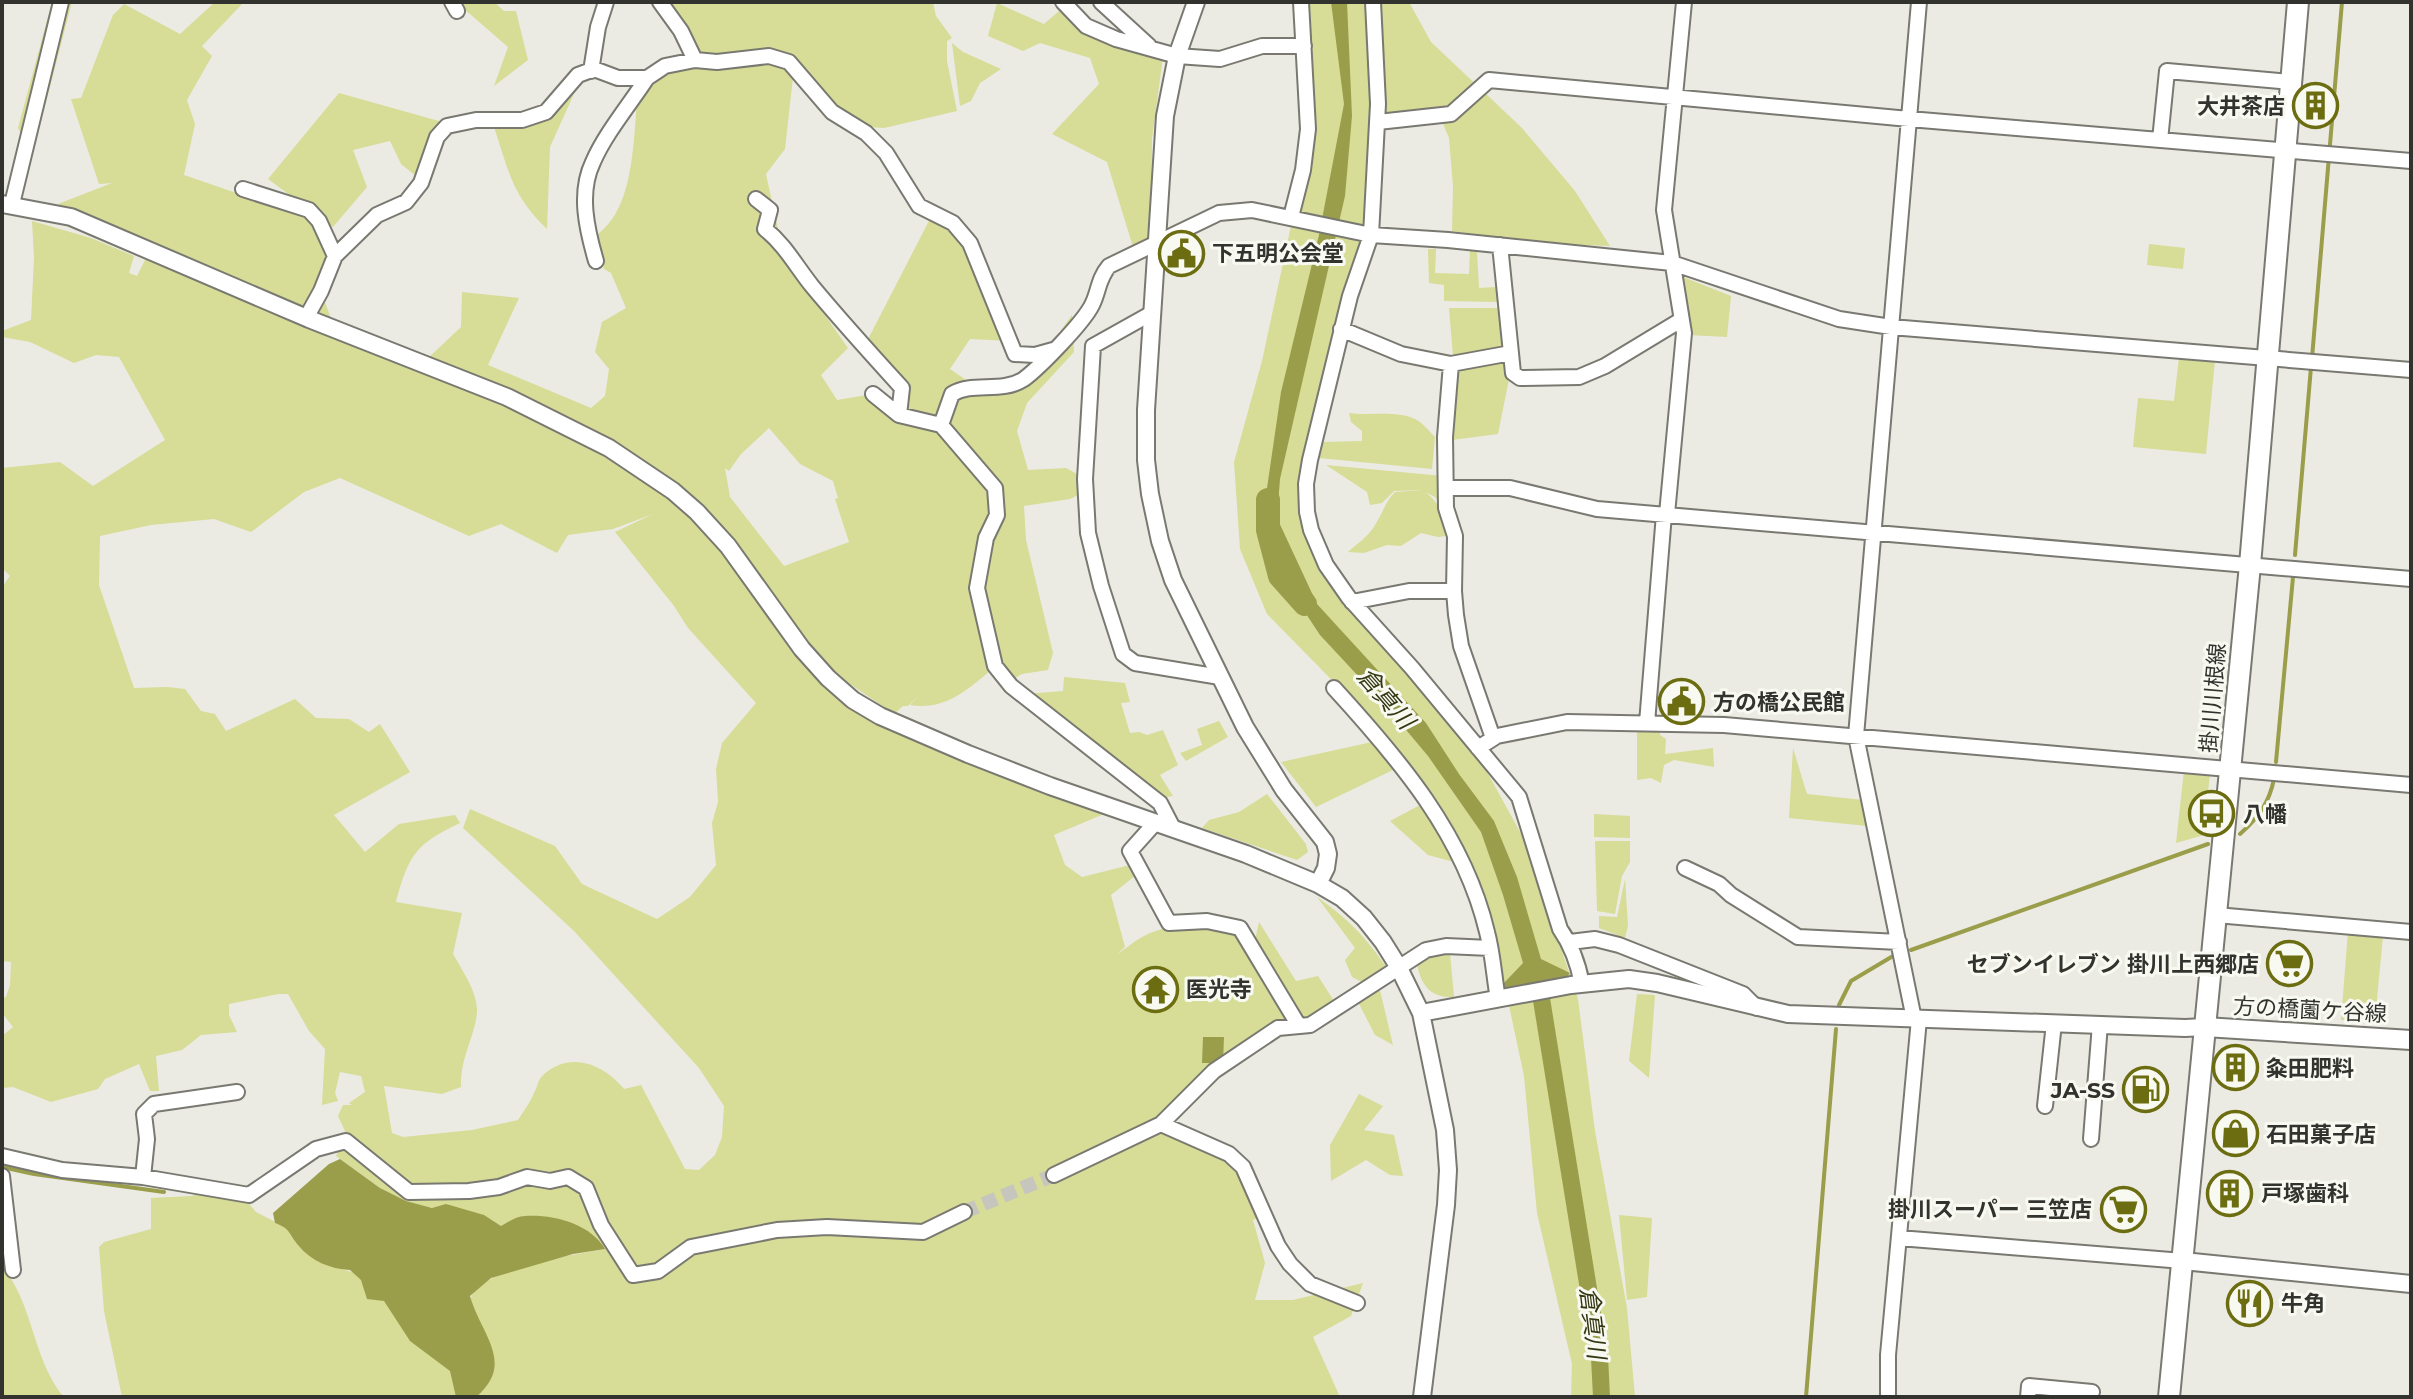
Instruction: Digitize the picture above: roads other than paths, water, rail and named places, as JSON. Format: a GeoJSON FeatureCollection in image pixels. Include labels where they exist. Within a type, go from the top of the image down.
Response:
{"type":"FeatureCollection","features":[{"type":"Feature","properties":{"kind":"main road","name":"掛川川根線"},"geometry":{"type":"LineString","coordinates":[[2169,1397],[2250,565],[2298,2]]}},
{"type":"Feature","properties":{"kind":"main road","name":"方の橋薗ケ谷線"},"geometry":{"type":"LineString","coordinates":[[2205,1027],[2411,1040]]}},
{"type":"Feature","properties":{"kind":"street"},"geometry":{"type":"LineString","coordinates":[[61,2],[7,204],[71,217],[306,318],[507,397],[609,448],[645,471],[697,512],[728,546],[802,649],[853,700],[880,716],[968,754],[1246,854],[1318,884],[1342,898],[1364,918],[1398,966],[1421,1013],[1445,1130],[1448,1170],[1422,1397]]}},
{"type":"Feature","properties":{"kind":"street"},"geometry":{"type":"LineString","coordinates":[[591,71],[598,27],[606,2]]}},
{"type":"Feature","properties":{"kind":"street"},"geometry":{"type":"LineString","coordinates":[[660,2],[681,31],[695,60]]}},
{"type":"Feature","properties":{"kind":"street"},"geometry":{"type":"LineString","coordinates":[[1063,2],[1086,26],[1116,39],[1177,56],[1220,59],[1262,46],[1304,46]]}},
{"type":"Feature","properties":{"kind":"street"},"geometry":{"type":"LineString","coordinates":[[1101,2],[1153,48]]}},
{"type":"Feature","properties":{"kind":"street"},"geometry":{"type":"LineString","coordinates":[[1196,2],[1177,56],[1165,116],[1146,410],[1150,494],[1160,541],[1173,580],[1245,727],[1284,790],[1325,842],[1328,854],[1326,868],[1318,884]]}},
{"type":"Feature","properties":{"kind":"street"},"geometry":{"type":"LineString","coordinates":[[1295,218],[1308,129],[1301,2]]}},
{"type":"Feature","properties":{"kind":"street"},"geometry":{"type":"LineString","coordinates":[[1373,2],[1378,122],[1371,235],[1341,329],[1306,484],[1311,530],[1326,565],[1352,602],[1519,797],[1560,929],[1570,942],[1578,963],[1577,984]]}},
{"type":"Feature","properties":{"kind":"street"},"geometry":{"type":"LineString","coordinates":[[1647,723],[1684,333],[1664,210],[1684,2]]}},
{"type":"Feature","properties":{"kind":"street"},"geometry":{"type":"LineString","coordinates":[[1888,1397],[1888,1355],[1917,1019],[1856,736],[1919,2]]}},
{"type":"Feature","properties":{"kind":"street"},"geometry":{"type":"LineString","coordinates":[[596,261],[586,228],[585,198],[592,164],[647,78],[665,66],[695,60],[717,62],[769,56],[789,62],[832,112],[866,133],[886,153],[919,206],[953,223],[970,243],[1015,354],[1035,355],[1054,350]]}},
{"type":"Feature","properties":{"kind":"street"},"geometry":{"type":"LineString","coordinates":[[306,318],[335,256],[377,215],[406,202],[421,183],[437,137],[447,126],[476,120],[522,120],[546,112],[578,75],[594,69],[618,78],[647,78]]}},
{"type":"Feature","properties":{"kind":"street"},"geometry":{"type":"LineString","coordinates":[[2160,140],[2167,71],[2290,82]]}},
{"type":"Feature","properties":{"kind":"street"},"geometry":{"type":"LineString","coordinates":[[1378,122],[1451,114],[1489,80],[2411,161]]}},
{"type":"Feature","properties":{"kind":"street"},"geometry":{"type":"LineString","coordinates":[[243,189],[309,210],[319,221],[335,256]]}},
{"type":"Feature","properties":{"kind":"street"},"geometry":{"type":"LineString","coordinates":[[756,199],[770,210],[765,229],[783,243],[818,293],[902,388],[899,415]]}},
{"type":"Feature","properties":{"kind":"street"},"geometry":{"type":"LineString","coordinates":[[941,425],[952,394],[963,387],[986,389],[1023,379],[1054,350],[1083,321],[1094,302],[1100,277],[1109,266],[1219,213],[1252,210],[1371,235],[1672,263],[1839,319],[1891,327],[2411,370]]}},
{"type":"Feature","properties":{"kind":"street"},"geometry":{"type":"LineString","coordinates":[[1500,245],[1513,373],[1520,378],[1579,377],[1605,366],[1681,320]]}},
{"type":"Feature","properties":{"kind":"street"},"geometry":{"type":"LineString","coordinates":[[1152,313],[1093,346],[1085,479],[1088,533],[1123,654],[1135,663],[1220,677]]}},
{"type":"Feature","properties":{"kind":"street"},"geometry":{"type":"LineString","coordinates":[[1341,329],[1401,354],[1451,364],[1511,353]]}},
{"type":"Feature","properties":{"kind":"street"},"geometry":{"type":"LineString","coordinates":[[1451,364],[1445,437],[1446,508],[1455,536],[1454,591],[1461,646],[1493,738]]}},
{"type":"Feature","properties":{"kind":"street"},"geometry":{"type":"LineString","coordinates":[[873,394],[899,415],[941,425],[995,488],[997,515],[986,538],[977,588],[995,666],[1011,686],[1160,803],[1173,828]]}},
{"type":"Feature","properties":{"kind":"street"},"geometry":{"type":"LineString","coordinates":[[1446,488],[1510,488],[1597,509],[2411,579]]}},
{"type":"Feature","properties":{"kind":"street"},"geometry":{"type":"LineString","coordinates":[[1352,602],[1409,591],[1454,591]]}},
{"type":"Feature","properties":{"kind":"street"},"geometry":{"type":"LineString","coordinates":[[1334,688],[1412,777],[1440,819],[1476,896],[1502,998]]}},
{"type":"Feature","properties":{"kind":"street"},"geometry":{"type":"LineString","coordinates":[[1478,748],[1493,738],[1567,722],[1724,725],[2411,785]]}},
{"type":"Feature","properties":{"kind":"street"},"geometry":{"type":"LineString","coordinates":[[1156,822],[1130,851],[1169,923],[1207,921],[1240,928],[1299,1026]]}},
{"type":"Feature","properties":{"kind":"street"},"geometry":{"type":"LineString","coordinates":[[1685,868],[1719,884],[1731,895],[1798,937],[1899,942]]}},
{"type":"Feature","properties":{"kind":"street"},"geometry":{"type":"LineString","coordinates":[[2216,915],[2411,932]]}},
{"type":"Feature","properties":{"kind":"street"},"geometry":{"type":"LineString","coordinates":[[1570,942],[1595,939],[1619,945],[1743,994],[1758,1008]]}},
{"type":"Feature","properties":{"kind":"street"},"geometry":{"type":"LineString","coordinates":[[1054,1175],[1161,1124],[1214,1071],[1278,1028],[1310,1025],[1426,950],[1446,946],[1490,948]]}},
{"type":"Feature","properties":{"kind":"street"},"geometry":{"type":"LineString","coordinates":[[1421,1013],[1577,984],[1629,979],[1788,1014],[2205,1027]]}},
{"type":"Feature","properties":{"kind":"street"},"geometry":{"type":"LineString","coordinates":[[2045,1106],[2054,1023]]}},
{"type":"Feature","properties":{"kind":"street"},"geometry":{"type":"LineString","coordinates":[[2091,1139],[2100,1024]]}},
{"type":"Feature","properties":{"kind":"street"},"geometry":{"type":"LineString","coordinates":[[143,1177],[147,1139],[144,1114],[154,1104],[237,1092]]}},
{"type":"Feature","properties":{"kind":"street"},"geometry":{"type":"LineString","coordinates":[[1161,1124],[1229,1154],[1243,1167],[1278,1246],[1290,1264],[1310,1284],[1357,1303]]}},
{"type":"Feature","properties":{"kind":"street"},"geometry":{"type":"LineString","coordinates":[[2,1156],[62,1170],[143,1177],[249,1195],[316,1149],[346,1141],[409,1192],[469,1191],[499,1187],[527,1177],[550,1181],[568,1177],[586,1188],[601,1225],[633,1275],[658,1271],[691,1247],[777,1230],[827,1227],[923,1232],[964,1212]]}},
{"type":"Feature","properties":{"kind":"street"},"geometry":{"type":"LineString","coordinates":[[2,1176],[13,1270]]}},
{"type":"Feature","properties":{"kind":"street"},"geometry":{"type":"LineString","coordinates":[[1899,1238],[2183,1261],[2411,1284]]}},
{"type":"Feature","properties":{"kind":"street"},"geometry":{"type":"LineString","coordinates":[[2028,1397],[2029,1386],[2092,1392]]}},
{"type":"Feature","properties":{"kind":"water"},"geometry":{"type":"Polygon","coordinates":[[[1331,2],[1347,2],[1352,116],[1345,196],[1280,479],[1277,518],[1317,604],[1426,723],[1494,821],[1517,877],[1541,959],[1570,973],[1566,978],[1505,988],[1504,983],[1523,963],[1481,832],[1428,756],[1320,635],[1283,579],[1268,530],[1267,488],[1281,392],[1319,235],[1344,104],[1331,2]]]}},
{"type":"Feature","properties":{"kind":"water"},"geometry":{"type":"Polygon","coordinates":[[[1550,998],[1608,1356],[1610,1397],[1593,1397],[1591,1358],[1533,1001],[1550,998]]]}},
{"type":"Feature","properties":{"kind":"water"},"geometry":{"type":"Polygon","coordinates":[[[1203,1037],[1224,1037],[1223,1063],[1202,1063],[1203,1037]]]}},
{"type":"Feature","properties":{"kind":"water"},"geometry":{"type":"Polygon","coordinates":[[[340,1159],[380,1188],[406,1201],[432,1208],[446,1204],[484,1215],[501,1226],[522,1216],[559,1219],[591,1233],[605,1249],[573,1254],[491,1278],[470,1296],[495,1360],[488,1384],[476,1397],[456,1397],[450,1371],[410,1341],[384,1301],[367,1299],[361,1280],[350,1270],[315,1260],[303,1251],[287,1229],[275,1223],[273,1213],[329,1164],[340,1159]]]}},
{"type":"Feature","properties":{"kind":"waterway"},"geometry":{"type":"LineString","coordinates":[[2312,358],[2342,2]]}},
{"type":"Feature","properties":{"kind":"waterway"},"geometry":{"type":"LineString","coordinates":[[2295,555],[2311,367]]}},
{"type":"Feature","properties":{"kind":"waterway","name":"倉真川"},"geometry":{"type":"LineString","coordinates":[[1268,500],[1268,530],[1280,576],[1305,604]]}},
{"type":"Feature","properties":{"kind":"waterway"},"geometry":{"type":"LineString","coordinates":[[2276,762],[2293,577]]}},
{"type":"Feature","properties":{"kind":"waterway"},"geometry":{"type":"LineString","coordinates":[[2240,834],[2262,809],[2274,779]]}},
{"type":"Feature","properties":{"kind":"waterway"},"geometry":{"type":"LineString","coordinates":[[1911,950],[2208,844]]}},
{"type":"Feature","properties":{"kind":"waterway"},"geometry":{"type":"LineString","coordinates":[[1839,1005],[1851,981],[1893,956]]}},
{"type":"Feature","properties":{"kind":"waterway"},"geometry":{"type":"LineString","coordinates":[[1806,1397],[1836,1029]]}},
{"type":"Feature","properties":{"kind":"waterway"},"geometry":{"type":"LineString","coordinates":[[2,1167],[164,1192]]}},
{"type":"Feature","properties":{"kind":"tunnel"},"geometry":{"type":"LineString","coordinates":[[964,1212],[1054,1175]]}},
{"type":"Feature","properties":{"kind":"place","name":"大井茶店"},"geometry":{"type":"Point","coordinates":[2316,106]}},
{"type":"Feature","properties":{"kind":"place","name":"下五明公会堂"},"geometry":{"type":"Point","coordinates":[1181,253]}},
{"type":"Feature","properties":{"kind":"place","name":"方の橋公民館"},"geometry":{"type":"Point","coordinates":[1682,702]}},
{"type":"Feature","properties":{"kind":"place","name":"八幡"},"geometry":{"type":"Point","coordinates":[2212,814]}},
{"type":"Feature","properties":{"kind":"place","name":"セブンイレブン 掛川上西郷店"},"geometry":{"type":"Point","coordinates":[2290,964]}},
{"type":"Feature","properties":{"kind":"place","name":"医光寺"},"geometry":{"type":"Point","coordinates":[1155,989]}},
{"type":"Feature","properties":{"kind":"place","name":"粂田肥料"},"geometry":{"type":"Point","coordinates":[2235,1068]}},
{"type":"Feature","properties":{"kind":"place","name":"JA-SS"},"geometry":{"type":"Point","coordinates":[2146,1090]}},
{"type":"Feature","properties":{"kind":"place","name":"石田菓子店"},"geometry":{"type":"Point","coordinates":[2235,1134]}},
{"type":"Feature","properties":{"kind":"place","name":"戸塚歯科"},"geometry":{"type":"Point","coordinates":[2230,1193]}},
{"type":"Feature","properties":{"kind":"place","name":"掛川スーパー 三笠店"},"geometry":{"type":"Point","coordinates":[2123,1209]}},
{"type":"Feature","properties":{"kind":"place","name":"牛角"},"geometry":{"type":"Point","coordinates":[2250,1303]}}]}
